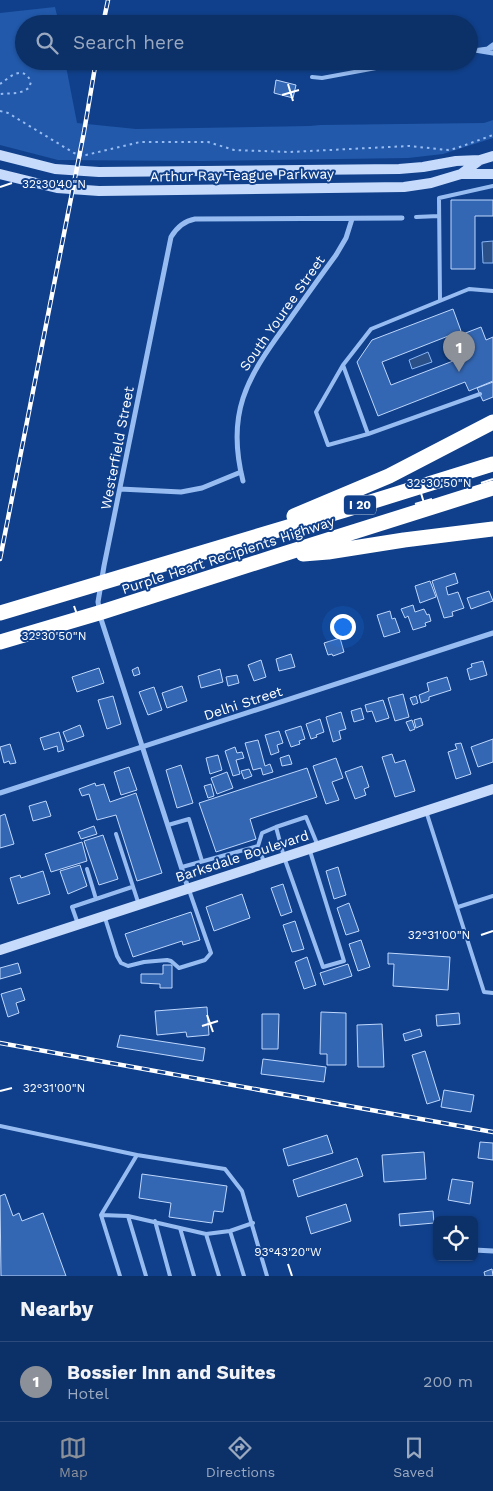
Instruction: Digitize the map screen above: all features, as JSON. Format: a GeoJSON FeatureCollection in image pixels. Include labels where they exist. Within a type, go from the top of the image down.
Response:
{"type":"FeatureCollection","features":[{"type":"Feature","properties":{"kind":"highway"},"geometry":{"type":"LineString","coordinates":[[226,544],[389,476],[493,422]]}},
{"type":"Feature","properties":{"kind":"highway","name":"Purple Heart Recipients Highway"},"geometry":{"type":"LineString","coordinates":[[0,612],[355,507],[493,464]]}},
{"type":"Feature","properties":{"kind":"highway","name":"Purple Heart Recipients Highway"},"geometry":{"type":"LineString","coordinates":[[0,642],[41,631],[493,488]]}},
{"type":"Feature","properties":{"kind":"highway"},"geometry":{"type":"LineString","coordinates":[[277,556],[328,552],[493,529]]}},
{"type":"Feature","properties":{"kind":"street"},"geometry":{"type":"LineString","coordinates":[[478,50],[492,48]]}},
{"type":"Feature","properties":{"kind":"street","name":"Arthur Ray Teague Parkway"},"geometry":{"type":"LineString","coordinates":[[0,156],[55,169],[99,172],[399,169],[423,167],[456,160],[480,160],[493,156]]}},
{"type":"Feature","properties":{"kind":"street","name":"Arthur Ray Teague Parkway"},"geometry":{"type":"LineString","coordinates":[[0,174],[57,188],[99,191],[404,187],[431,183],[461,174],[480,160]]}},
{"type":"Feature","properties":{"kind":"street"},"geometry":{"type":"LineString","coordinates":[[461,174],[493,174]]}},
{"type":"Feature","properties":{"kind":"street","name":"Westerfield Street"},"geometry":{"type":"LineString","coordinates":[[188,888],[100,619],[98,607],[104,566],[171,237],[177,228],[186,222],[196,219],[402,218]]}},
{"type":"Feature","properties":{"kind":"street","name":"South Youree Street"},"geometry":{"type":"LineString","coordinates":[[243,481],[237,452],[237,426],[241,404],[250,378],[264,354],[336,255],[346,238],[352,219]]}},
{"type":"Feature","properties":{"kind":"street"},"geometry":{"type":"LineString","coordinates":[[120,489],[182,492],[202,488],[241,472]]}},
{"type":"Feature","properties":{"kind":"street","name":"Delhi Street"},"geometry":{"type":"LineString","coordinates":[[0,793],[493,633]]}},
{"type":"Feature","properties":{"kind":"street","name":"Barksdale Boulevard"},"geometry":{"type":"LineString","coordinates":[[0,950],[493,789]]}},
{"type":"Feature","properties":{"kind":"street"},"geometry":{"type":"LineString","coordinates":[[478,1250],[493,1252]]}},
{"type":"Feature","properties":{"kind":"lane"},"geometry":{"type":"LineString","coordinates":[[312,77],[322,78],[365,70]]}},
{"type":"Feature","properties":{"kind":"lane"},"geometry":{"type":"LineString","coordinates":[[440,300],[439,198],[493,186]]}},
{"type":"Feature","properties":{"kind":"lane"},"geometry":{"type":"LineString","coordinates":[[416,217],[439,216]]}},
{"type":"Feature","properties":{"kind":"lane"},"geometry":{"type":"LineString","coordinates":[[480,394],[368,434],[328,445],[316,412],[343,365],[371,329],[470,289],[493,291]]}},
{"type":"Feature","properties":{"kind":"lane"},"geometry":{"type":"LineString","coordinates":[[343,365],[368,434]]}},
{"type":"Feature","properties":{"kind":"lane"},"geometry":{"type":"LineString","coordinates":[[426,811],[484,992],[493,993]]}},
{"type":"Feature","properties":{"kind":"lane"},"geometry":{"type":"LineString","coordinates":[[264,864],[258,846],[262,833],[276,827],[306,817],[344,961],[323,967],[284,857],[276,827]]}},
{"type":"Feature","properties":{"kind":"lane"},"geometry":{"type":"LineString","coordinates":[[168,825],[189,819],[202,862]]}},
{"type":"Feature","properties":{"kind":"lane"},"geometry":{"type":"LineString","coordinates":[[116,834],[139,904]]}},
{"type":"Feature","properties":{"kind":"lane"},"geometry":{"type":"LineString","coordinates":[[182,867],[258,846]]}},
{"type":"Feature","properties":{"kind":"lane"},"geometry":{"type":"LineString","coordinates":[[87,869],[96,899]]}},
{"type":"Feature","properties":{"kind":"lane"},"geometry":{"type":"LineString","coordinates":[[78,924],[72,907],[132,887]]}},
{"type":"Feature","properties":{"kind":"lane"},"geometry":{"type":"LineString","coordinates":[[104,916],[121,963],[128,966],[144,962],[167,960],[179,968],[205,960],[211,954],[188,888]]}},
{"type":"Feature","properties":{"kind":"lane"},"geometry":{"type":"LineString","coordinates":[[458,907],[493,896]]}},
{"type":"Feature","properties":{"kind":"lane"},"geometry":{"type":"LineString","coordinates":[[0,1126],[137,1155],[225,1169],[242,1190],[267,1276]]}},
{"type":"Feature","properties":{"kind":"lane"},"geometry":{"type":"LineString","coordinates":[[120,1276],[101,1215],[137,1155]]}},
{"type":"Feature","properties":{"kind":"lane"},"geometry":{"type":"LineString","coordinates":[[101,1215],[128,1216],[206,1234],[230,1231],[252,1223]]}},
{"type":"Feature","properties":{"kind":"lane"},"geometry":{"type":"LineString","coordinates":[[128,1216],[146,1276]]}},
{"type":"Feature","properties":{"kind":"lane"},"geometry":{"type":"LineString","coordinates":[[154,1221],[170,1276]]}},
{"type":"Feature","properties":{"kind":"lane"},"geometry":{"type":"LineString","coordinates":[[180,1228],[194,1276]]}},
{"type":"Feature","properties":{"kind":"lane"},"geometry":{"type":"LineString","coordinates":[[230,1231],[244,1276]]}},
{"type":"Feature","properties":{"kind":"lane"},"geometry":{"type":"LineString","coordinates":[[206,1234],[219,1276]]}},
{"type":"Feature","properties":{"kind":"path"},"geometry":{"type":"LineString","coordinates":[[0,84],[14,74],[20,73],[28,77],[31,82],[29,88],[24,92],[0,94]]}},
{"type":"Feature","properties":{"kind":"path"},"geometry":{"type":"LineString","coordinates":[[0,111],[8,113],[82,156],[140,142],[208,142],[234,150],[273,151],[409,146],[448,150],[493,135]]}},
{"type":"Feature","properties":{"kind":"shaded area"},"geometry":{"type":"Polygon","coordinates":[[[55,7],[57,15],[15,15],[15,70],[67,70],[77,123],[136,129],[484,123],[493,120],[493,138],[443,154],[408,158],[202,161],[58,160],[0,145],[0,13],[55,7]]]}},
{"type":"Feature","properties":{"kind":"shaded area"},"geometry":{"type":"Polygon","coordinates":[[[493,241],[493,263],[483,263],[482,242],[493,241]]]}},
{"type":"Feature","properties":{"kind":"shaded area"},"geometry":{"type":"Polygon","coordinates":[[[428,352],[432,362],[412,369],[409,360],[428,352]]]}},
{"type":"Feature","properties":{"kind":"building"},"geometry":{"type":"Polygon","coordinates":[[[276,80],[296,85],[293,98],[274,93],[276,80]]]}},
{"type":"Feature","properties":{"kind":"building"},"geometry":{"type":"Polygon","coordinates":[[[451,200],[493,200],[493,216],[475,216],[475,269],[451,269],[451,200]]]}},
{"type":"Feature","properties":{"kind":"building"},"geometry":{"type":"Polygon","coordinates":[[[453,309],[461,331],[382,362],[391,385],[453,361],[445,341],[481,327],[486,340],[493,337],[493,381],[469,391],[465,382],[378,416],[357,362],[372,340],[453,309]]]}},
{"type":"Feature","properties":{"kind":"building"},"geometry":{"type":"Polygon","coordinates":[[[493,382],[493,397],[483,401],[477,388],[493,382]]]}},
{"type":"Feature","properties":{"kind":"building"},"geometry":{"type":"Polygon","coordinates":[[[455,573],[458,583],[446,587],[448,595],[458,592],[464,608],[452,612],[453,616],[444,618],[432,581],[455,573]]]}},
{"type":"Feature","properties":{"kind":"building"},"geometry":{"type":"Polygon","coordinates":[[[430,581],[436,597],[420,603],[415,586],[430,581]]]}},
{"type":"Feature","properties":{"kind":"building"},"geometry":{"type":"Polygon","coordinates":[[[489,591],[493,601],[471,609],[467,598],[489,591]]]}},
{"type":"Feature","properties":{"kind":"building"},"geometry":{"type":"Polygon","coordinates":[[[413,605],[415,612],[424,609],[427,615],[429,614],[431,621],[425,623],[426,626],[413,630],[408,616],[405,618],[401,609],[413,605]]]}},
{"type":"Feature","properties":{"kind":"building"},"geometry":{"type":"Polygon","coordinates":[[[390,611],[392,619],[395,618],[400,632],[384,637],[377,615],[390,611]]]}},
{"type":"Feature","properties":{"kind":"building"},"geometry":{"type":"Polygon","coordinates":[[[340,638],[344,652],[333,656],[332,654],[328,655],[324,643],[340,638]]]}},
{"type":"Feature","properties":{"kind":"building"},"geometry":{"type":"Polygon","coordinates":[[[291,654],[295,667],[279,671],[276,659],[291,654]]]}},
{"type":"Feature","properties":{"kind":"building"},"geometry":{"type":"Polygon","coordinates":[[[261,660],[266,677],[254,681],[248,665],[261,660]]]}},
{"type":"Feature","properties":{"kind":"building"},"geometry":{"type":"Polygon","coordinates":[[[483,661],[487,675],[470,680],[467,669],[472,667],[471,664],[483,661]]]}},
{"type":"Feature","properties":{"kind":"building"},"geometry":{"type":"Polygon","coordinates":[[[138,667],[140,674],[134,676],[132,670],[138,667]]]}},
{"type":"Feature","properties":{"kind":"building"},"geometry":{"type":"Polygon","coordinates":[[[99,668],[104,683],[77,692],[72,677],[99,668]]]}},
{"type":"Feature","properties":{"kind":"building"},"geometry":{"type":"Polygon","coordinates":[[[220,669],[223,682],[201,688],[198,676],[220,669]]]}},
{"type":"Feature","properties":{"kind":"building"},"geometry":{"type":"Polygon","coordinates":[[[237,675],[239,683],[228,686],[226,677],[237,675]]]}},
{"type":"Feature","properties":{"kind":"building"},"geometry":{"type":"Polygon","coordinates":[[[447,677],[451,690],[429,697],[429,700],[421,703],[419,695],[429,691],[427,683],[447,677]]]}},
{"type":"Feature","properties":{"kind":"building"},"geometry":{"type":"Polygon","coordinates":[[[182,686],[187,701],[167,708],[162,693],[182,686]]]}},
{"type":"Feature","properties":{"kind":"building"},"geometry":{"type":"Polygon","coordinates":[[[154,687],[162,710],[148,715],[139,692],[154,687]]]}},
{"type":"Feature","properties":{"kind":"building"},"geometry":{"type":"Polygon","coordinates":[[[403,694],[409,717],[395,721],[388,698],[403,694]]]}},
{"type":"Feature","properties":{"kind":"building"},"geometry":{"type":"Polygon","coordinates":[[[113,696],[121,724],[107,729],[98,700],[113,696]]]}},
{"type":"Feature","properties":{"kind":"building"},"geometry":{"type":"Polygon","coordinates":[[[416,696],[418,703],[413,705],[410,698],[416,696]]]}},
{"type":"Feature","properties":{"kind":"building"},"geometry":{"type":"Polygon","coordinates":[[[383,700],[389,718],[376,722],[372,711],[367,712],[365,705],[383,700]]]}},
{"type":"Feature","properties":{"kind":"building"},"geometry":{"type":"Polygon","coordinates":[[[361,708],[364,719],[354,722],[351,711],[361,708]]]}},
{"type":"Feature","properties":{"kind":"building"},"geometry":{"type":"Polygon","coordinates":[[[341,712],[346,729],[339,731],[341,739],[333,742],[326,717],[341,712]]]}},
{"type":"Feature","properties":{"kind":"building"},"geometry":{"type":"Polygon","coordinates":[[[421,718],[423,725],[416,728],[414,720],[421,718]]]}},
{"type":"Feature","properties":{"kind":"building"},"geometry":{"type":"Polygon","coordinates":[[[320,719],[324,732],[311,739],[306,724],[320,719]]]}},
{"type":"Feature","properties":{"kind":"building"},"geometry":{"type":"Polygon","coordinates":[[[412,720],[415,729],[410,731],[406,722],[412,720]]]}},
{"type":"Feature","properties":{"kind":"building"},"geometry":{"type":"Polygon","coordinates":[[[80,725],[84,736],[67,742],[63,732],[80,725]]]}},
{"type":"Feature","properties":{"kind":"building"},"geometry":{"type":"Polygon","coordinates":[[[301,726],[305,739],[299,741],[300,744],[291,747],[285,731],[301,726]]]}},
{"type":"Feature","properties":{"kind":"building"},"geometry":{"type":"Polygon","coordinates":[[[279,731],[283,743],[277,745],[279,752],[271,755],[265,735],[279,731]]]}},
{"type":"Feature","properties":{"kind":"building"},"geometry":{"type":"Polygon","coordinates":[[[59,732],[64,750],[58,752],[57,746],[44,750],[40,738],[59,732]]]}},
{"type":"Feature","properties":{"kind":"building"},"geometry":{"type":"Polygon","coordinates":[[[493,739],[493,762],[478,767],[471,747],[493,739]]]}},
{"type":"Feature","properties":{"kind":"building"},"geometry":{"type":"Polygon","coordinates":[[[258,740],[265,766],[270,764],[273,772],[263,775],[261,768],[253,770],[245,743],[258,740]]]}},
{"type":"Feature","properties":{"kind":"building"},"geometry":{"type":"Polygon","coordinates":[[[461,743],[471,774],[456,779],[448,752],[457,749],[455,744],[461,743]]]}},
{"type":"Feature","properties":{"kind":"building"},"geometry":{"type":"Polygon","coordinates":[[[10,744],[16,763],[10,764],[9,761],[4,763],[0,747],[10,744]]]}},
{"type":"Feature","properties":{"kind":"building"},"geometry":{"type":"Polygon","coordinates":[[[235,747],[237,753],[242,752],[244,758],[236,760],[240,774],[233,776],[225,751],[235,747]]]}},
{"type":"Feature","properties":{"kind":"building"},"geometry":{"type":"Polygon","coordinates":[[[392,754],[395,763],[405,760],[415,791],[395,797],[382,757],[392,754]]]}},
{"type":"Feature","properties":{"kind":"building"},"geometry":{"type":"Polygon","coordinates":[[[218,755],[222,770],[210,774],[206,758],[218,755]]]}},
{"type":"Feature","properties":{"kind":"building"},"geometry":{"type":"Polygon","coordinates":[[[289,755],[292,764],[282,766],[280,758],[289,755]]]}},
{"type":"Feature","properties":{"kind":"building"},"geometry":{"type":"Polygon","coordinates":[[[336,758],[343,778],[332,782],[339,800],[326,804],[313,766],[336,758]]]}},
{"type":"Feature","properties":{"kind":"building"},"geometry":{"type":"Polygon","coordinates":[[[181,765],[193,803],[177,808],[166,770],[181,765]]]}},
{"type":"Feature","properties":{"kind":"building"},"geometry":{"type":"Polygon","coordinates":[[[362,766],[369,787],[364,789],[366,795],[355,799],[345,772],[362,766]]]}},
{"type":"Feature","properties":{"kind":"building"},"geometry":{"type":"Polygon","coordinates":[[[129,767],[137,790],[121,795],[114,772],[129,767]]]}},
{"type":"Feature","properties":{"kind":"building"},"geometry":{"type":"Polygon","coordinates":[[[307,768],[317,797],[250,819],[256,839],[216,852],[199,803],[307,768]]]}},
{"type":"Feature","properties":{"kind":"building"},"geometry":{"type":"Polygon","coordinates":[[[249,769],[252,776],[244,779],[241,771],[249,769]]]}},
{"type":"Feature","properties":{"kind":"building"},"geometry":{"type":"Polygon","coordinates":[[[227,772],[233,788],[217,794],[211,778],[227,772]]]}},
{"type":"Feature","properties":{"kind":"building"},"geometry":{"type":"Polygon","coordinates":[[[95,783],[96,786],[104,784],[110,802],[136,793],[162,873],[137,881],[116,815],[97,820],[89,794],[82,796],[79,789],[95,783]]]}},
{"type":"Feature","properties":{"kind":"building"},"geometry":{"type":"Polygon","coordinates":[[[211,784],[214,796],[208,798],[204,786],[211,784]]]}},
{"type":"Feature","properties":{"kind":"building"},"geometry":{"type":"Polygon","coordinates":[[[46,801],[51,816],[33,821],[29,806],[46,801]]]}},
{"type":"Feature","properties":{"kind":"building"},"geometry":{"type":"Polygon","coordinates":[[[5,814],[14,844],[0,848],[0,816],[5,814]]]}},
{"type":"Feature","properties":{"kind":"building"},"geometry":{"type":"Polygon","coordinates":[[[94,826],[97,834],[81,839],[78,832],[94,826]]]}},
{"type":"Feature","properties":{"kind":"building"},"geometry":{"type":"Polygon","coordinates":[[[103,835],[118,879],[99,885],[84,841],[103,835]]]}},
{"type":"Feature","properties":{"kind":"building"},"geometry":{"type":"Polygon","coordinates":[[[82,842],[87,861],[51,872],[45,854],[82,842]]]}},
{"type":"Feature","properties":{"kind":"building"},"geometry":{"type":"Polygon","coordinates":[[[80,865],[87,886],[68,894],[60,871],[80,865]]]}},
{"type":"Feature","properties":{"kind":"building"},"geometry":{"type":"Polygon","coordinates":[[[338,867],[346,895],[334,899],[326,871],[338,867]]]}},
{"type":"Feature","properties":{"kind":"building"},"geometry":{"type":"Polygon","coordinates":[[[43,871],[50,894],[18,904],[10,878],[20,875],[21,878],[43,871]]]}},
{"type":"Feature","properties":{"kind":"building"},"geometry":{"type":"Polygon","coordinates":[[[283,884],[292,912],[281,916],[271,888],[283,884]]]}},
{"type":"Feature","properties":{"kind":"building"},"geometry":{"type":"Polygon","coordinates":[[[242,894],[250,918],[214,931],[206,907],[242,894]]]}},
{"type":"Feature","properties":{"kind":"building"},"geometry":{"type":"Polygon","coordinates":[[[349,903],[359,931],[346,935],[337,908],[349,903]]]}},
{"type":"Feature","properties":{"kind":"building"},"geometry":{"type":"Polygon","coordinates":[[[191,912],[200,940],[183,945],[182,941],[133,957],[125,934],[191,912]]]}},
{"type":"Feature","properties":{"kind":"building"},"geometry":{"type":"Polygon","coordinates":[[[295,921],[304,949],[292,952],[283,925],[295,921]]]}},
{"type":"Feature","properties":{"kind":"building"},"geometry":{"type":"Polygon","coordinates":[[[361,940],[370,967],[358,971],[349,944],[361,940]]]}},
{"type":"Feature","properties":{"kind":"building"},"geometry":{"type":"Polygon","coordinates":[[[388,953],[450,957],[448,990],[393,986],[394,964],[388,964],[388,953]]]}},
{"type":"Feature","properties":{"kind":"building"},"geometry":{"type":"Polygon","coordinates":[[[307,957],[316,985],[304,989],[295,962],[307,957]]]}},
{"type":"Feature","properties":{"kind":"building"},"geometry":{"type":"Polygon","coordinates":[[[18,963],[21,973],[0,979],[0,968],[18,963]]]}},
{"type":"Feature","properties":{"kind":"building"},"geometry":{"type":"Polygon","coordinates":[[[348,964],[352,976],[324,985],[320,973],[348,964]]]}},
{"type":"Feature","properties":{"kind":"building"},"geometry":{"type":"Polygon","coordinates":[[[163,965],[172,965],[172,988],[160,988],[160,984],[141,983],[141,974],[163,974],[163,965]]]}},
{"type":"Feature","properties":{"kind":"building"},"geometry":{"type":"Polygon","coordinates":[[[21,988],[25,1000],[16,1003],[19,1013],[8,1017],[1,994],[21,988]]]}},
{"type":"Feature","properties":{"kind":"building"},"geometry":{"type":"Polygon","coordinates":[[[207,1007],[209,1035],[187,1037],[186,1032],[157,1035],[155,1011],[207,1007]]]}},
{"type":"Feature","properties":{"kind":"building"},"geometry":{"type":"Polygon","coordinates":[[[321,1012],[346,1013],[346,1065],[327,1065],[327,1054],[320,1054],[321,1012]]]}},
{"type":"Feature","properties":{"kind":"building"},"geometry":{"type":"Polygon","coordinates":[[[459,1013],[460,1024],[437,1026],[436,1015],[459,1013]]]}},
{"type":"Feature","properties":{"kind":"building"},"geometry":{"type":"Polygon","coordinates":[[[262,1014],[279,1014],[278,1049],[262,1049],[262,1014]]]}},
{"type":"Feature","properties":{"kind":"building"},"geometry":{"type":"Polygon","coordinates":[[[382,1024],[384,1067],[358,1067],[357,1025],[382,1024]]]}},
{"type":"Feature","properties":{"kind":"building"},"geometry":{"type":"Polygon","coordinates":[[[420,1029],[422,1036],[405,1041],[403,1034],[420,1029]]]}},
{"type":"Feature","properties":{"kind":"building"},"geometry":{"type":"Polygon","coordinates":[[[120,1035],[205,1048],[203,1061],[117,1047],[120,1035]]]}},
{"type":"Feature","properties":{"kind":"building"},"geometry":{"type":"Polygon","coordinates":[[[425,1051],[440,1100],[427,1104],[412,1055],[425,1051]]]}},
{"type":"Feature","properties":{"kind":"building"},"geometry":{"type":"Polygon","coordinates":[[[263,1059],[326,1067],[324,1082],[261,1074],[263,1059]]]}},
{"type":"Feature","properties":{"kind":"building"},"geometry":{"type":"Polygon","coordinates":[[[444,1090],[474,1095],[471,1112],[441,1107],[444,1090]]]}},
{"type":"Feature","properties":{"kind":"building"},"geometry":{"type":"Polygon","coordinates":[[[327,1135],[333,1153],[288,1166],[283,1149],[327,1135]]]}},
{"type":"Feature","properties":{"kind":"building"},"geometry":{"type":"Polygon","coordinates":[[[480,1142],[493,1143],[493,1160],[478,1158],[480,1142]]]}},
{"type":"Feature","properties":{"kind":"building"},"geometry":{"type":"Polygon","coordinates":[[[424,1152],[426,1179],[384,1182],[382,1155],[424,1152]]]}},
{"type":"Feature","properties":{"kind":"building"},"geometry":{"type":"Polygon","coordinates":[[[357,1158],[363,1176],[298,1197],[293,1180],[357,1158]]]}},
{"type":"Feature","properties":{"kind":"building"},"geometry":{"type":"Polygon","coordinates":[[[142,1174],[227,1186],[223,1212],[214,1211],[212,1223],[169,1217],[171,1203],[139,1198],[142,1174]]]}},
{"type":"Feature","properties":{"kind":"building"},"geometry":{"type":"Polygon","coordinates":[[[452,1179],[473,1182],[470,1204],[448,1200],[452,1179]]]}},
{"type":"Feature","properties":{"kind":"building"},"geometry":{"type":"Polygon","coordinates":[[[5,1194],[13,1216],[19,1213],[22,1221],[43,1213],[66,1276],[1,1276],[0,1196],[5,1194]]]}},
{"type":"Feature","properties":{"kind":"building"},"geometry":{"type":"Polygon","coordinates":[[[346,1204],[351,1221],[311,1234],[306,1217],[346,1204]]]}},
{"type":"Feature","properties":{"kind":"building"},"geometry":{"type":"Polygon","coordinates":[[[433,1211],[433,1223],[400,1226],[399,1214],[433,1211]]]}},
{"type":"Feature","properties":{"kind":"building"},"geometry":{"type":"Polygon","coordinates":[[[492,1269],[493,1276],[485,1276],[484,1272],[492,1269]]]}},
{"type":"Feature","properties":{"kind":"railway"},"geometry":{"type":"LineString","coordinates":[[105,15],[108,0]]}},
{"type":"Feature","properties":{"kind":"railway"},"geometry":{"type":"LineString","coordinates":[[0,559],[94,70]]}},
{"type":"Feature","properties":{"kind":"railway"},"geometry":{"type":"LineString","coordinates":[[0,1043],[493,1132]]}},
{"type":"Feature","properties":{"kind":"place","name":"Bossier Inn and Suites"},"geometry":{"type":"Point","coordinates":[459,372]}}]}
